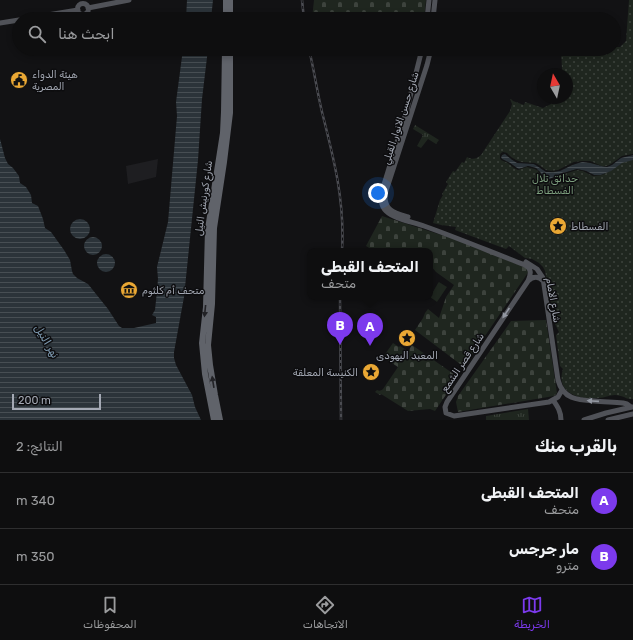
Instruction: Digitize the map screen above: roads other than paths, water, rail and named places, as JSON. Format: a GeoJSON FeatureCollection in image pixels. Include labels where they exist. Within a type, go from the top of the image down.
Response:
{"type":"FeatureCollection","features":[{"type":"Feature","properties":{"kind":"highway"},"geometry":{"type":"LineString","coordinates":[[226,0],[226,12]]}},
{"type":"Feature","properties":{"kind":"highway"},"geometry":{"type":"LineString","coordinates":[[230,0],[230,12]]}},
{"type":"Feature","properties":{"kind":"highway","name":"شارع كورنيش النيل"},"geometry":{"type":"LineString","coordinates":[[214,420],[205,374],[202,343],[206,307],[208,229],[223,133],[225,56]]}},
{"type":"Feature","properties":{"kind":"highway","name":"شارع كورنيش النيل"},"geometry":{"type":"LineString","coordinates":[[220,420],[208,345],[212,304],[214,228],[230,113],[230,56]]}},
{"type":"Feature","properties":{"kind":"main road"},"geometry":{"type":"LineString","coordinates":[[66,12],[78,10],[81,4],[86,5],[88,8],[129,0]]}},
{"type":"Feature","properties":{"kind":"main road"},"geometry":{"type":"LineString","coordinates":[[428,12],[429,0]]}},
{"type":"Feature","properties":{"kind":"main road"},"geometry":{"type":"LineString","coordinates":[[434,12],[435,0]]}},
{"type":"Feature","properties":{"kind":"main road"},"geometry":{"type":"LineString","coordinates":[[0,23],[12,21]]}},
{"type":"Feature","properties":{"kind":"main road","name":"شارع حسن الانوار القبلي"},"geometry":{"type":"LineString","coordinates":[[406,124],[421,56]]}},
{"type":"Feature","properties":{"kind":"main road","name":"شارع حسن الانوار القبلي"},"geometry":{"type":"LineString","coordinates":[[429,56],[384,192],[386,204],[390,210],[395,213],[515,258],[532,268]]}},
{"type":"Feature","properties":{"kind":"main road","name":"شارع الامام"},"geometry":{"type":"LineString","coordinates":[[528,280],[532,268],[540,273],[543,278],[558,380],[562,390]]}},
{"type":"Feature","properties":{"kind":"main road"},"geometry":{"type":"LineString","coordinates":[[528,280],[538,278],[544,283]]}},
{"type":"Feature","properties":{"kind":"main road","name":"شارع قصر الشمع"},"geometry":{"type":"LineString","coordinates":[[528,280],[447,402],[445,407],[446,413],[454,416],[553,400]]}},
{"type":"Feature","properties":{"kind":"main road"},"geometry":{"type":"LineString","coordinates":[[561,420],[559,409],[553,400],[558,397],[562,390],[570,397],[577,400],[623,403],[632,407]]}},
{"type":"Feature","properties":{"kind":"main road"},"geometry":{"type":"LineString","coordinates":[[584,420],[632,407]]}},
{"type":"Feature","properties":{"kind":"main road"},"geometry":{"type":"LineString","coordinates":[[608,420],[633,414]]}},
{"type":"Feature","properties":{"kind":"water"},"geometry":{"type":"Polygon","coordinates":[[[187,0],[213,0],[212,12],[186,12],[187,0]]]}},
{"type":"Feature","properties":{"kind":"water","name":"نهر النيل"},"geometry":{"type":"Polygon","coordinates":[[[182,56],[207,56],[184,297],[174,352],[176,365],[192,395],[195,407],[201,420],[0,420],[0,139],[8,164],[19,176],[20,183],[26,187],[31,195],[32,203],[38,206],[45,228],[51,232],[70,260],[73,274],[88,284],[108,309],[119,326],[122,328],[134,328],[156,323],[156,317],[152,315],[155,310],[157,291],[157,267],[168,222],[177,116],[176,102],[182,56]]]}},
{"type":"Feature","properties":{"kind":"water"},"geometry":{"type":"Polygon","coordinates":[[[503,154],[517,162],[539,166],[548,172],[559,171],[580,162],[606,166],[611,165],[618,159],[633,155],[633,160],[622,163],[611,171],[601,175],[594,175],[577,169],[547,180],[536,168],[528,166],[519,169],[517,168],[502,159],[501,157],[503,154]]]}},
{"type":"Feature","properties":{"kind":"water"},"geometry":{"type":"Polygon","coordinates":[[[80,219],[87,222],[90,229],[87,236],[80,239],[73,236],[70,229],[73,222],[80,219]]]}},
{"type":"Feature","properties":{"kind":"water"},"geometry":{"type":"Polygon","coordinates":[[[89,237],[97,237],[102,242],[100,253],[97,255],[89,255],[84,250],[84,242],[89,237]]]}},
{"type":"Feature","properties":{"kind":"water"},"geometry":{"type":"Polygon","coordinates":[[[102,254],[110,254],[115,259],[113,270],[110,272],[102,272],[97,267],[97,259],[102,254]]]}},
{"type":"Feature","properties":{"kind":"railway"},"geometry":{"type":"LineString","coordinates":[[302,0],[303,12]]}},
{"type":"Feature","properties":{"kind":"railway"},"geometry":{"type":"LineString","coordinates":[[310,56],[338,181],[342,215],[342,248]]}},
{"type":"Feature","properties":{"kind":"railway"},"geometry":{"type":"LineString","coordinates":[[340,300],[341,420]]}},
{"type":"Feature","properties":{"kind":"place","name":"هيئة الدواء المصرية"},"geometry":{"type":"Point","coordinates":[19,80]}},
{"type":"Feature","properties":{"kind":"place","name":"الفسطاط"},"geometry":{"type":"Point","coordinates":[558,226]}},
{"type":"Feature","properties":{"kind":"place","name":"متحف أم كلثوم"},"geometry":{"type":"Point","coordinates":[129,290]}},
{"type":"Feature","properties":{"kind":"place","name":"المعبد اليهودى"},"geometry":{"type":"Point","coordinates":[407,338]}},
{"type":"Feature","properties":{"kind":"place","name":"مار جرجس"},"geometry":{"type":"Point","coordinates":[340,345]}},
{"type":"Feature","properties":{"kind":"place","name":"المتحف القبطى"},"geometry":{"type":"Point","coordinates":[370,346]}},
{"type":"Feature","properties":{"kind":"place","name":"الكنيسة المعلقة"},"geometry":{"type":"Point","coordinates":[371,372]}},
{"type":"Feature","properties":{"kind":"park label","name":"حدائق تلال الفسطاط"},"geometry":{"type":"Point","coordinates":[555,184]}}]}
